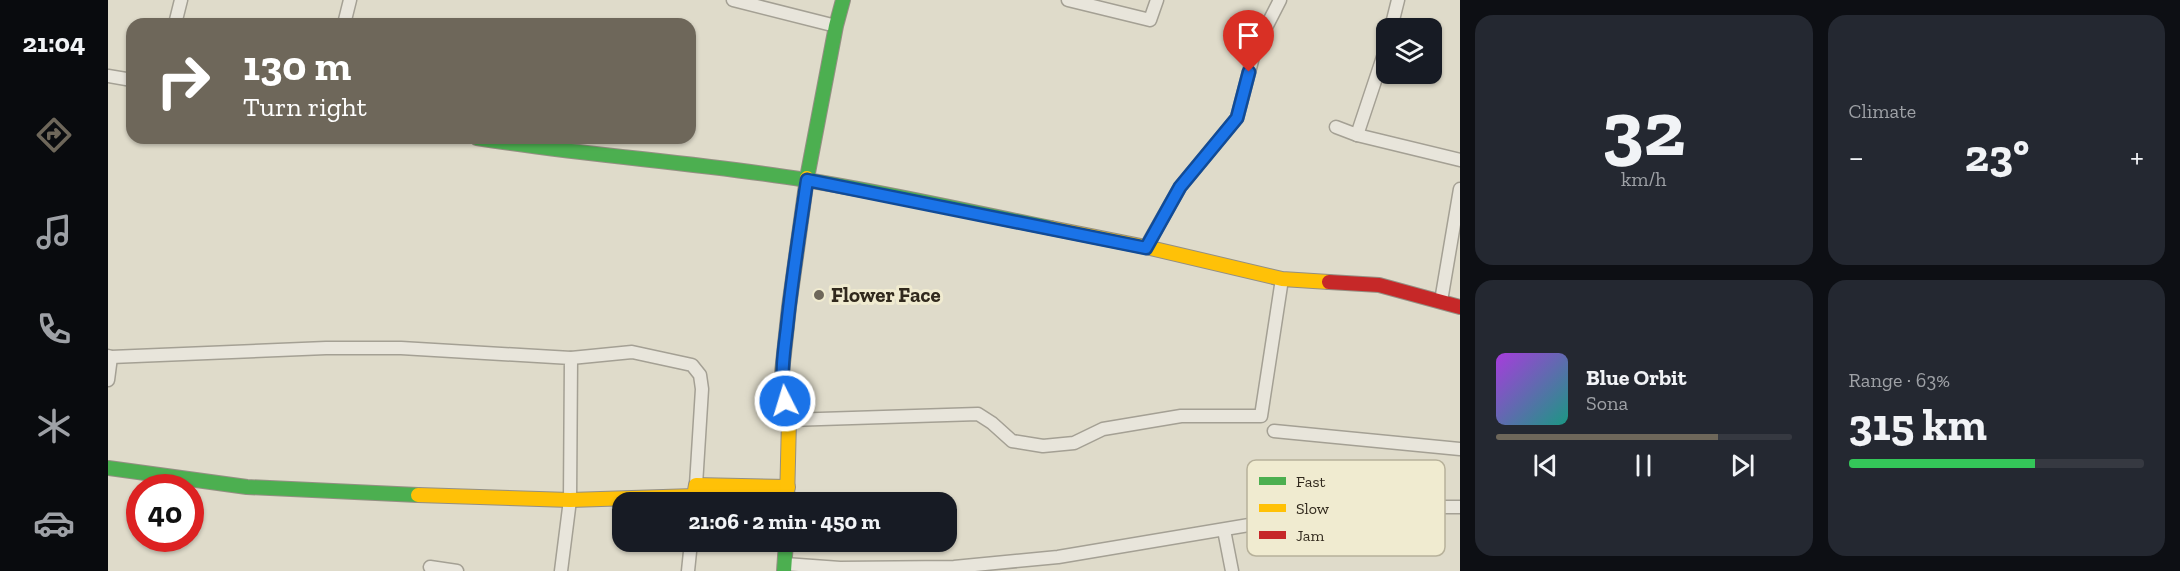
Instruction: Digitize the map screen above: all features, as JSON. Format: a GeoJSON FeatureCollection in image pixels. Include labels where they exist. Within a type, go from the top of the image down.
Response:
{"type":"FeatureCollection","features":[{"type":"Feature","properties":{"kind":"street"},"geometry":{"type":"LineString","coordinates":[[176,18],[181,0]]}},
{"type":"Feature","properties":{"kind":"street"},"geometry":{"type":"LineString","coordinates":[[346,18],[350,0]]}},
{"type":"Feature","properties":{"kind":"street"},"geometry":{"type":"LineString","coordinates":[[733,0],[836,26]]}},
{"type":"Feature","properties":{"kind":"street"},"geometry":{"type":"LineString","coordinates":[[788,492],[789,420],[781,382],[789,307],[807,180],[843,0]]}},
{"type":"Feature","properties":{"kind":"street"},"geometry":{"type":"LineString","coordinates":[[1068,0],[1150,20],[1157,0]]}},
{"type":"Feature","properties":{"kind":"street"},"geometry":{"type":"LineString","coordinates":[[1146,248],[1180,187],[1237,118],[1255,49],[1280,0]]}},
{"type":"Feature","properties":{"kind":"street"},"geometry":{"type":"LineString","coordinates":[[1394,18],[1398,0]]}},
{"type":"Feature","properties":{"kind":"street"},"geometry":{"type":"LineString","coordinates":[[108,76],[126,79]]}},
{"type":"Feature","properties":{"kind":"street"},"geometry":{"type":"LineString","coordinates":[[1357,135],[1376,78]]}},
{"type":"Feature","properties":{"kind":"street"},"geometry":{"type":"LineString","coordinates":[[1336,127],[1357,135],[1460,160]]}},
{"type":"Feature","properties":{"kind":"street"},"geometry":{"type":"LineString","coordinates":[[513,144],[807,180],[1146,248],[1282,279],[1379,285],[1460,307]]}},
{"type":"Feature","properties":{"kind":"street"},"geometry":{"type":"LineString","coordinates":[[1441,302],[1460,189]]}},
{"type":"Feature","properties":{"kind":"street"},"geometry":{"type":"LineString","coordinates":[[789,420],[978,414],[1012,441],[1043,446],[1074,443],[1103,429],[1181,416],[1260,416],[1282,279]]}},
{"type":"Feature","properties":{"kind":"street"},"geometry":{"type":"LineString","coordinates":[[108,380],[110,356],[326,348],[401,348],[571,358],[632,352],[692,365],[700,375],[702,389],[694,492]]}},
{"type":"Feature","properties":{"kind":"street"},"geometry":{"type":"LineString","coordinates":[[561,571],[570,500],[571,358]]}},
{"type":"Feature","properties":{"kind":"street"},"geometry":{"type":"LineString","coordinates":[[1274,431],[1460,449]]}},
{"type":"Feature","properties":{"kind":"street"},"geometry":{"type":"LineString","coordinates":[[108,468],[247,487],[570,500],[612,498]]}},
{"type":"Feature","properties":{"kind":"street"},"geometry":{"type":"LineString","coordinates":[[718,492],[788,486]]}},
{"type":"Feature","properties":{"kind":"street"},"geometry":{"type":"LineString","coordinates":[[785,552],[784,568],[954,567],[1058,558],[1247,526]]}},
{"type":"Feature","properties":{"kind":"street"},"geometry":{"type":"LineString","coordinates":[[1224,530],[1232,571]]}},
{"type":"Feature","properties":{"kind":"street"},"geometry":{"type":"LineString","coordinates":[[688,571],[690,552]]}},
{"type":"Feature","properties":{"kind":"street"},"geometry":{"type":"LineString","coordinates":[[430,567],[457,571]]}},
{"type":"Feature","properties":{"kind":"traffic: fast"},"geometry":{"type":"LineString","coordinates":[[807,178],[843,0]]}},
{"type":"Feature","properties":{"kind":"traffic: fast"},"geometry":{"type":"LineString","coordinates":[[518,144],[806,180],[1051,228]]}},
{"type":"Feature","properties":{"kind":"traffic: fast"},"geometry":{"type":"LineString","coordinates":[[108,468],[247,487],[418,495]]}},
{"type":"Feature","properties":{"kind":"traffic: fast"},"geometry":{"type":"LineString","coordinates":[[784,571],[785,552]]}},
{"type":"Feature","properties":{"kind":"traffic: slow"},"geometry":{"type":"LineString","coordinates":[[787,492],[789,420],[781,382],[807,178]]}},
{"type":"Feature","properties":{"kind":"traffic: slow"},"geometry":{"type":"LineString","coordinates":[[1051,228],[1146,247],[1282,279],[1329,282]]}},
{"type":"Feature","properties":{"kind":"traffic: slow"},"geometry":{"type":"LineString","coordinates":[[418,495],[570,500],[694,496],[696,485],[788,487]]}},
{"type":"Feature","properties":{"kind":"traffic: jam"},"geometry":{"type":"LineString","coordinates":[[1329,282],[1379,285],[1460,307]]}},
{"type":"Feature","properties":{"kind":"place","name":"Flower Face"},"geometry":{"type":"Point","coordinates":[819,295]}},
{"type":"Feature","properties":{"kind":"route"},"geometry":{"type":"LineString","coordinates":[[785,401],[781,382],[807,180],[1146,248],[1180,187],[1237,118],[1249,72]]}}]}
